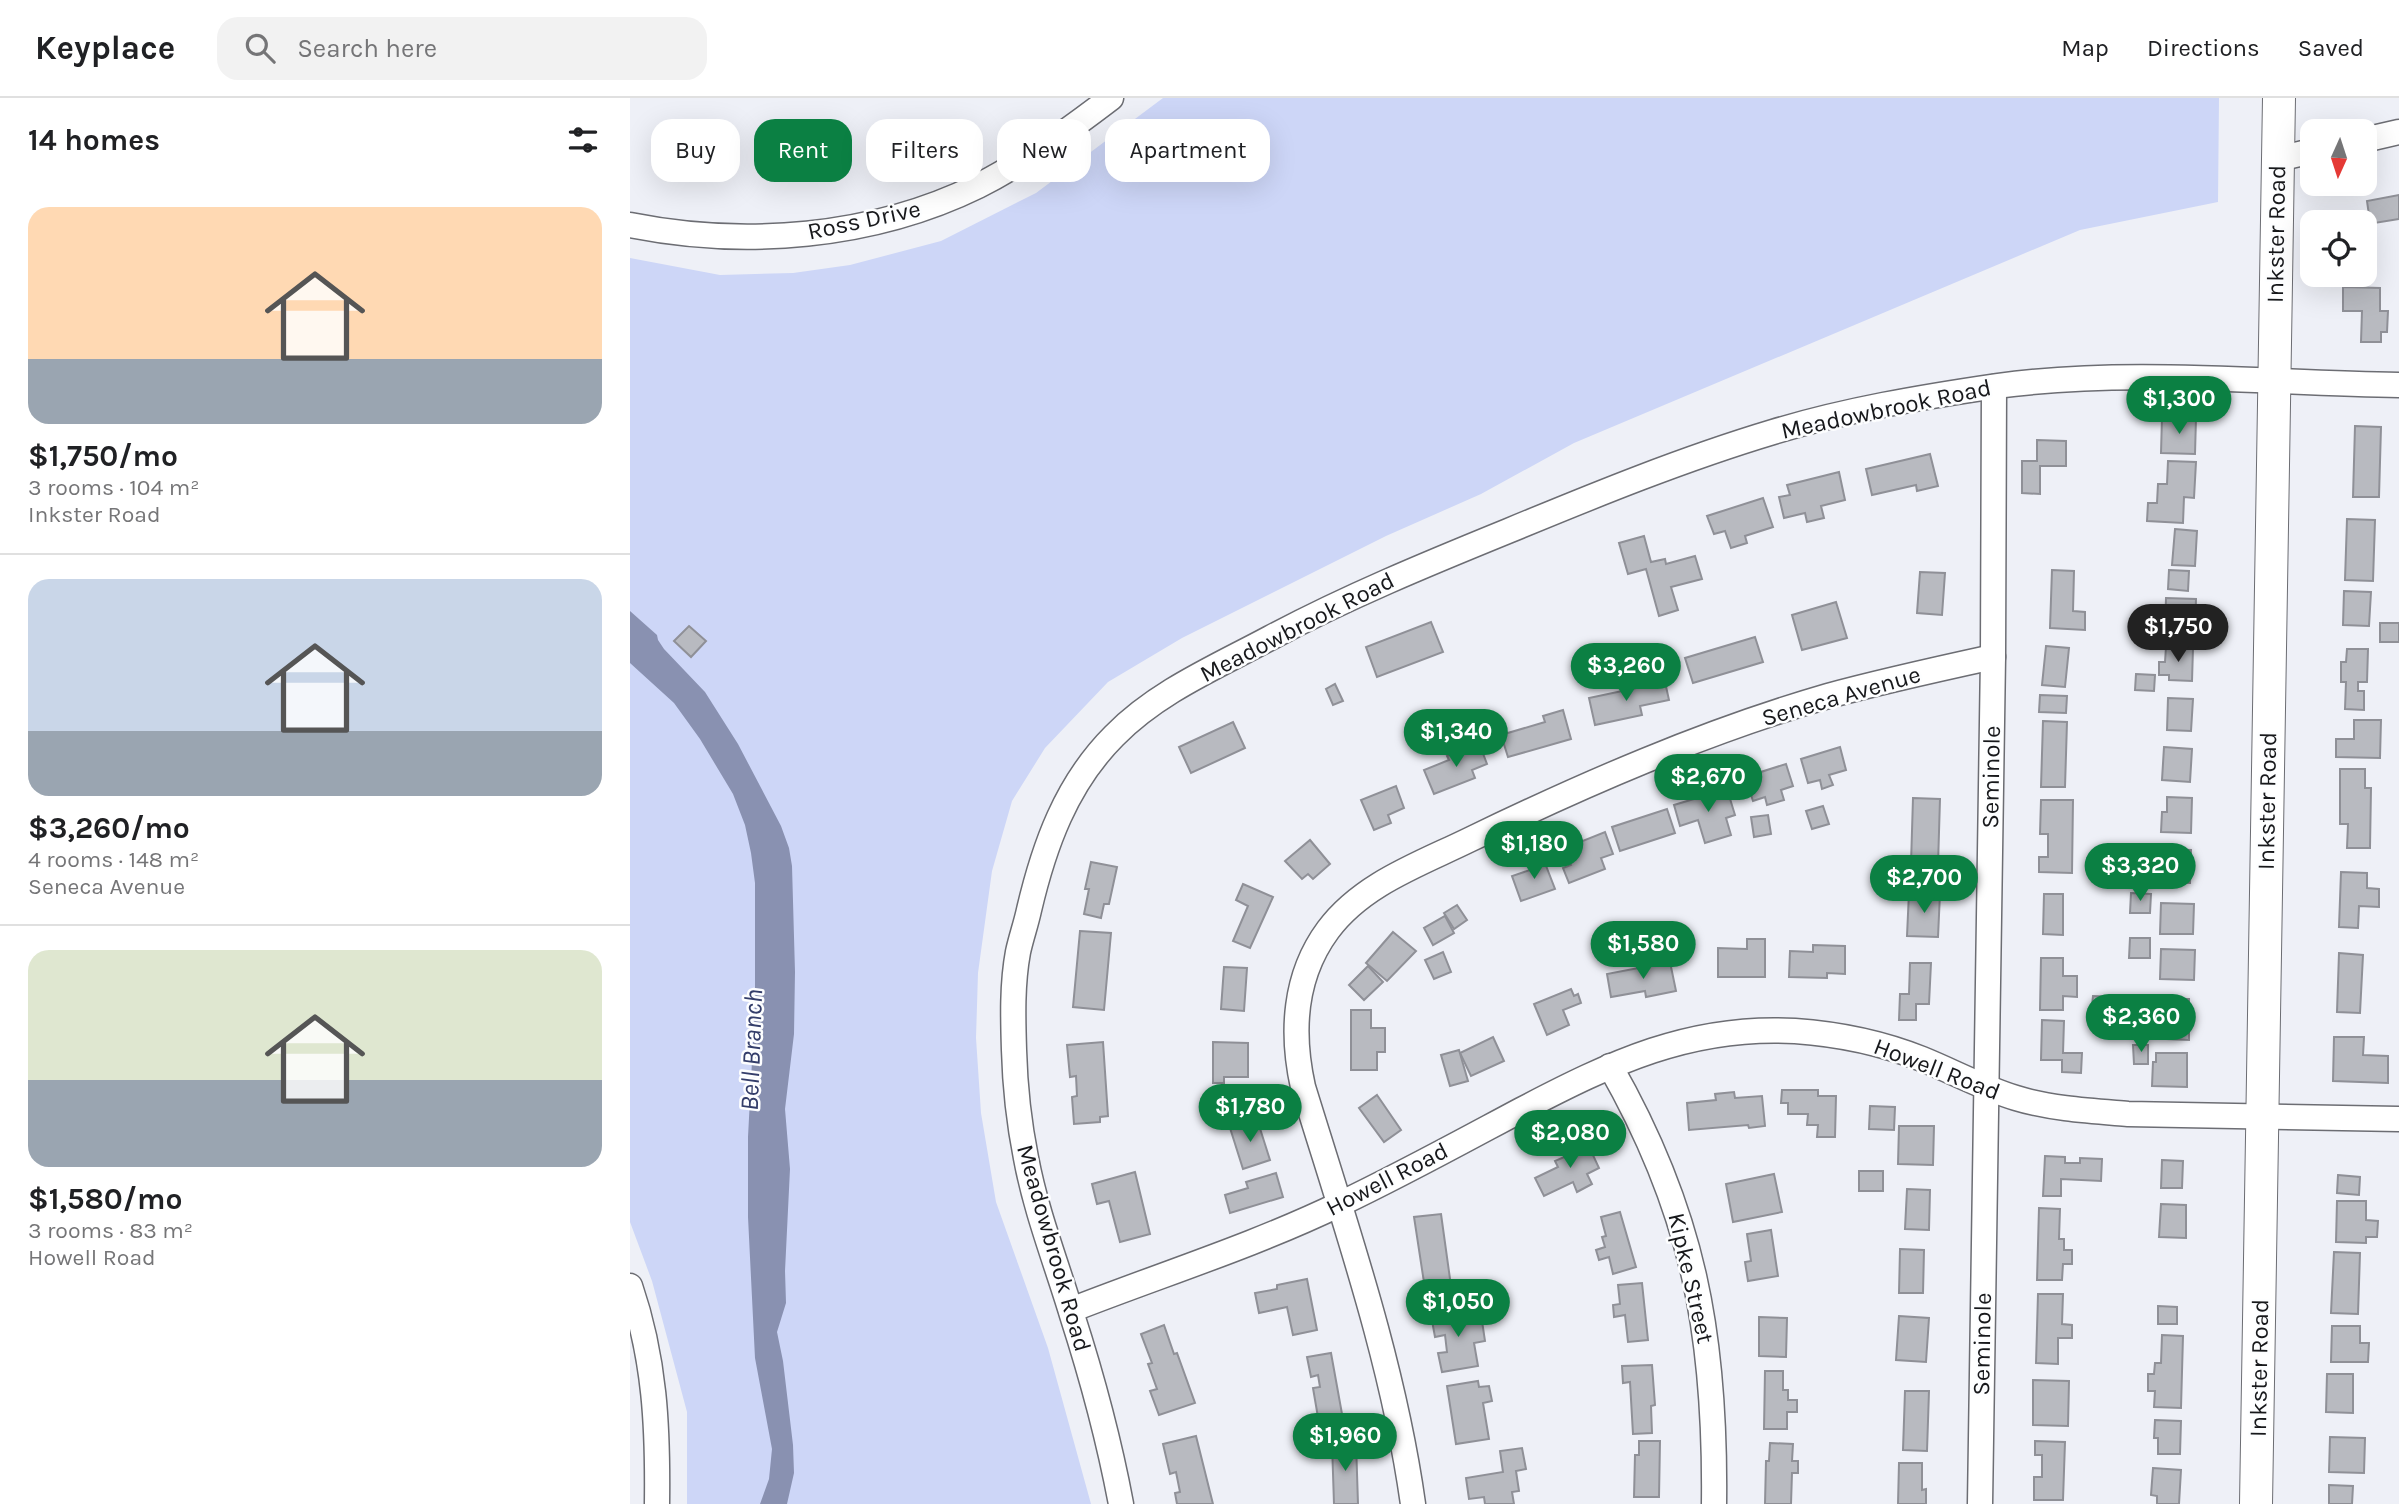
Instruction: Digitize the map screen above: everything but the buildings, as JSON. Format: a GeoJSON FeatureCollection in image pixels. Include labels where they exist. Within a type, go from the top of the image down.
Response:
{"type":"FeatureCollection","features":[{"type":"Feature","properties":{"kind":"main road","name":"Inkster Road"},"geometry":{"type":"LineString","coordinates":[[2256,1504],[2278,98]]}},
{"type":"Feature","properties":{"kind":"street","name":"Ross Drive"},"geometry":{"type":"LineString","coordinates":[[630,225],[682,233],[754,236],[814,232],[888,219],[934,205],[979,185],[1027,157],[1111,98]]}},
{"type":"Feature","properties":{"kind":"street"},"geometry":{"type":"LineString","coordinates":[[2377,137],[2399,132]]}},
{"type":"Feature","properties":{"kind":"street"},"geometry":{"type":"LineString","coordinates":[[2278,159],[2300,154]]}},
{"type":"Feature","properties":{"kind":"street","name":"Meadowbrook Road"},"geometry":{"type":"LineString","coordinates":[[1121,1504],[1100,1408],[1044,1230],[1024,1152],[1014,1064],[1014,991],[1018,953],[1036,878],[1048,842],[1081,776],[1117,733],[1141,711],[1170,692],[1294,625],[1415,569],[1549,513],[1698,456],[1778,430],[1842,414],[1994,387],[2091,378],[2274,379],[2297,383],[2399,385]]}},
{"type":"Feature","properties":{"kind":"street","name":"Seminole"},"geometry":{"type":"LineString","coordinates":[[1980,1504],[1993,657],[1994,387]]}},
{"type":"Feature","properties":{"kind":"street","name":"Seneca Avenue"},"geometry":{"type":"LineString","coordinates":[[1413,1504],[1400,1429],[1380,1342],[1297,1061],[1296,1028],[1301,989],[1312,956],[1328,930],[1353,903],[1385,881],[1565,794],[1643,761],[1827,697],[1993,657]]}},
{"type":"Feature","properties":{"kind":"street","name":"Howell Road"},"geometry":{"type":"LineString","coordinates":[[1071,1310],[1210,1258],[1339,1205],[1584,1077],[1645,1051],[1700,1037],[1747,1031],[1794,1031],[1840,1036],[1922,1059],[2020,1100],[2085,1111],[2399,1119]]}},
{"type":"Feature","properties":{"kind":"street","name":"Kipke Street"},"geometry":{"type":"LineString","coordinates":[[1609,1066],[1640,1121],[1660,1166],[1674,1201],[1695,1273],[1708,1346],[1712,1390],[1714,1504]]}},
{"type":"Feature","properties":{"kind":"street"},"geometry":{"type":"LineString","coordinates":[[630,1286],[642,1322],[654,1381],[657,1504]]}},
{"type":"Feature","properties":{"kind":"shaded area"},"geometry":{"type":"Polygon","coordinates":[[[1163,98],[2219,98],[2218,202],[2080,230],[1574,443],[1481,494],[1386,536],[1182,638],[1108,682],[1045,748],[1012,801],[992,871],[978,973],[976,1038],[981,1113],[996,1202],[1048,1348],[1091,1504],[687,1504],[687,1412],[652,1281],[630,1222],[630,258],[720,275],[793,273],[850,265],[941,241],[1036,193],[1051,182],[1091,182],[1091,152],[1105,141],[1105,182],[1270,182],[1270,119],[1135,119],[1163,98]]]}},
{"type":"Feature","properties":{"kind":"shaded area","name":"Bell Branch"},"geometry":{"type":"Polygon","coordinates":[[[630,611],[657,635],[664,649],[705,692],[738,744],[781,826],[789,848],[792,866],[795,972],[794,1034],[785,1109],[790,1169],[786,1303],[777,1332],[793,1445],[794,1473],[787,1504],[760,1504],[769,1479],[772,1449],[755,1358],[748,1217],[748,1137],[755,1004],[755,883],[751,853],[745,825],[733,794],[700,739],[674,703],[630,663],[630,611]]]}}]}
